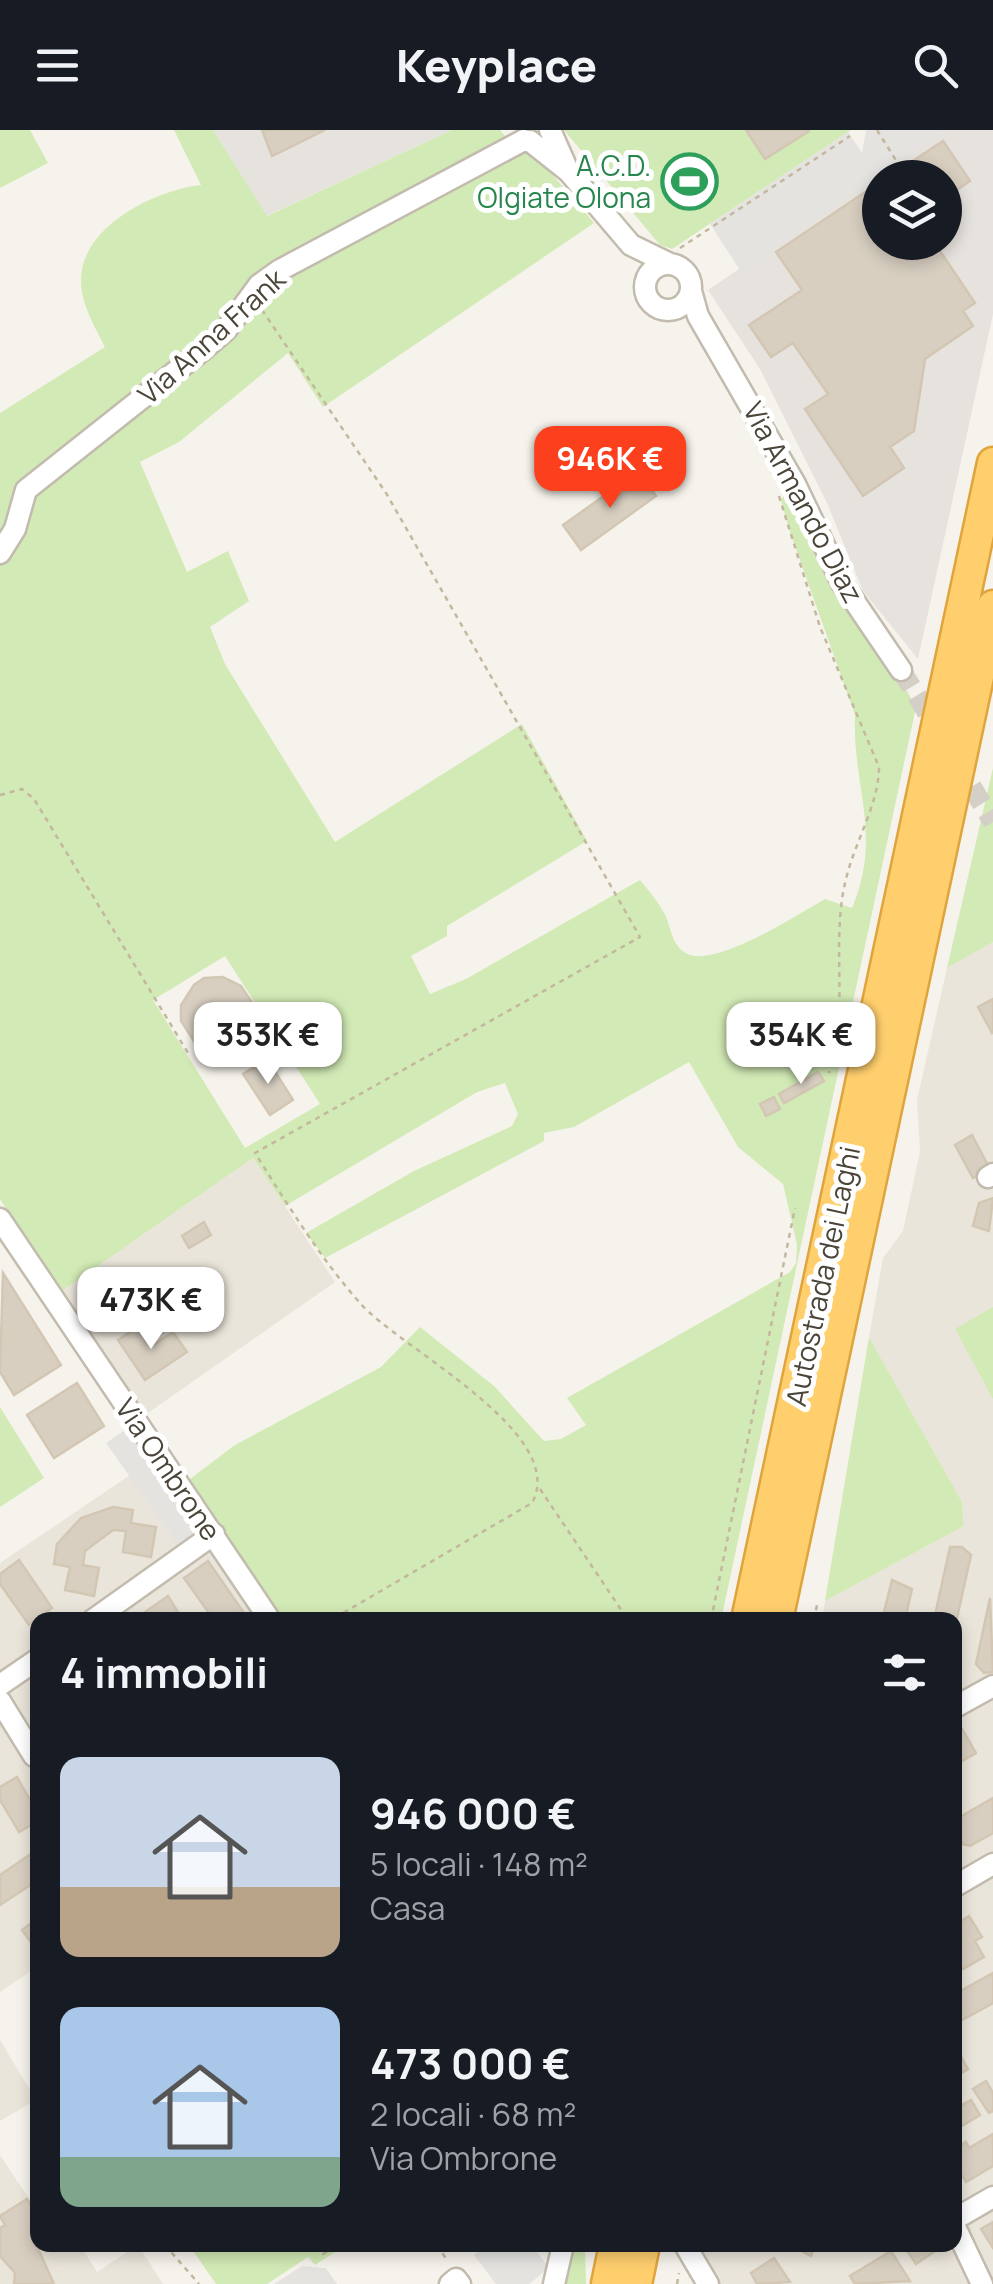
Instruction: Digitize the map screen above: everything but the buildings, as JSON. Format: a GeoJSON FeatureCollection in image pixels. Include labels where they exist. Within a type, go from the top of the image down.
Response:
{"type":"FeatureCollection","features":[{"type":"Feature","properties":{"kind":"highway","name":"Autostrada dei Laghi"},"geometry":{"type":"LineString","coordinates":[[749,1612],[993,463]]}},
{"type":"Feature","properties":{"kind":"highway","name":"Autostrada dei Laghi"},"geometry":{"type":"LineString","coordinates":[[779,1612],[993,606]]}},
{"type":"Feature","properties":{"kind":"highway"},"geometry":{"type":"LineString","coordinates":[[607,2284],[614,2252]]}},
{"type":"Feature","properties":{"kind":"highway"},"geometry":{"type":"LineString","coordinates":[[636,2284],[643,2252]]}},
{"type":"Feature","properties":{"kind":"street","name":"Via Armando Diaz"},"geometry":{"type":"LineString","coordinates":[[532,134],[631,245],[656,306],[671,310],[708,334]]}},
{"type":"Feature","properties":{"kind":"street","name":"Via Anna Frank"},"geometry":{"type":"LineString","coordinates":[[0,554],[15,529],[26,490],[204,349],[280,270],[532,134]]}},
{"type":"Feature","properties":{"kind":"street","name":"Via Armando Diaz"},"geometry":{"type":"LineString","coordinates":[[631,245],[671,258],[688,275],[708,334],[793,480],[842,583],[901,670]]}},
{"type":"Feature","properties":{"kind":"street"},"geometry":{"type":"LineString","coordinates":[[645,286],[653,269],[671,258]]}},
{"type":"Feature","properties":{"kind":"street"},"geometry":{"type":"LineString","coordinates":[[671,310],[682,305],[691,292]]}},
{"type":"Feature","properties":{"kind":"street","name":"Via Ombrone"},"geometry":{"type":"LineString","coordinates":[[2,1227],[265,1612]]}},
{"type":"Feature","properties":{"kind":"street"},"geometry":{"type":"LineString","coordinates":[[104,1612],[214,1534]]}},
{"type":"Feature","properties":{"kind":"street"},"geometry":{"type":"LineString","coordinates":[[0,1685],[30,1664]]}},
{"type":"Feature","properties":{"kind":"street"},"geometry":{"type":"LineString","coordinates":[[962,1703],[993,1686]]}},
{"type":"Feature","properties":{"kind":"street"},"geometry":{"type":"LineString","coordinates":[[0,1701],[30,1750]]}},
{"type":"Feature","properties":{"kind":"street"},"geometry":{"type":"LineString","coordinates":[[962,1882],[993,1864]]}},
{"type":"Feature","properties":{"kind":"street"},"geometry":{"type":"LineString","coordinates":[[962,2214],[993,2197]]}},
{"type":"Feature","properties":{"kind":"street"},"geometry":{"type":"LineString","coordinates":[[962,2248],[973,2280]]}},
{"type":"Feature","properties":{"kind":"street"},"geometry":{"type":"LineString","coordinates":[[554,2284],[561,2252]]}},
{"type":"Feature","properties":{"kind":"street"},"geometry":{"type":"LineString","coordinates":[[689,2252],[708,2284]]}},
{"type":"Feature","properties":{"kind":"path"},"geometry":{"type":"LineString","coordinates":[[877,130],[895,160]]}},
{"type":"Feature","properties":{"kind":"path"},"geometry":{"type":"LineString","coordinates":[[671,258],[850,136]]}},
{"type":"Feature","properties":{"kind":"path"},"geometry":{"type":"LineString","coordinates":[[249,298],[270,316],[348,443],[386,493],[640,936],[255,1154],[306,1233],[362,1306],[506,1424],[530,1450],[540,1473],[540,1488],[532,1503],[345,1612]]}},
{"type":"Feature","properties":{"kind":"path"},"geometry":{"type":"LineString","coordinates":[[793,480],[780,493],[780,510],[846,697],[879,767],[879,787],[844,883],[837,961],[838,1033],[829,1073]]}},
{"type":"Feature","properties":{"kind":"path"},"geometry":{"type":"LineString","coordinates":[[0,795],[22,789],[34,799],[188,1053]]}},
{"type":"Feature","properties":{"kind":"path"},"geometry":{"type":"LineString","coordinates":[[713,1612],[796,1208]]}},
{"type":"Feature","properties":{"kind":"path"},"geometry":{"type":"LineString","coordinates":[[540,1488],[623,1612]]}},
{"type":"Feature","properties":{"kind":"path"},"geometry":{"type":"LineString","coordinates":[[816,1612],[817,1605]]}},
{"type":"Feature","properties":{"kind":"path"},"geometry":{"type":"LineString","coordinates":[[171,2252],[199,2284]]}},
{"type":"Feature","properties":{"kind":"path"},"geometry":{"type":"LineString","coordinates":[[440,2252],[454,2279]]}},
{"type":"Feature","properties":{"kind":"shaded area"},"geometry":{"type":"Polygon","coordinates":[[[213,130],[452,130],[266,216],[213,130]]]}},
{"type":"Feature","properties":{"kind":"shaded area"},"geometry":{"type":"Polygon","coordinates":[[[866,130],[943,130],[900,160],[862,160],[862,186],[740,270],[710,224],[848,132],[862,153],[866,130]]]}},
{"type":"Feature","properties":{"kind":"shaded area"},"geometry":{"type":"Polygon","coordinates":[[[943,130],[993,130],[993,314],[918,659],[863,591],[827,503],[760,369],[708,290],[862,185],[862,260],[962,260],[962,160],[899,160],[943,130]]]}},
{"type":"Feature","properties":{"kind":"shaded area"},"geometry":{"type":"Polygon","coordinates":[[[993,942],[993,2284],[701,2284],[692,2269],[696,2252],[962,2252],[962,1612],[823,1612],[825,1601],[964,1526],[962,1502],[869,1337],[883,1258],[903,1231],[920,1151],[917,1100],[947,968],[993,942]]]}},
{"type":"Feature","properties":{"kind":"shaded area"},"geometry":{"type":"Polygon","coordinates":[[[253,1158],[335,1282],[145,1415],[59,1293],[253,1158]]]}},
{"type":"Feature","properties":{"kind":"shaded area"},"geometry":{"type":"Polygon","coordinates":[[[131,1426],[202,1528],[178,1545],[106,1443],[131,1426]]]}},
{"type":"Feature","properties":{"kind":"shaded area"},"geometry":{"type":"Polygon","coordinates":[[[167,1450],[272,1612],[30,1612],[30,1972],[0,1992],[0,1563],[167,1450]]]}},
{"type":"Feature","properties":{"kind":"shaded area"},"geometry":{"type":"Polygon","coordinates":[[[0,2040],[30,2090],[30,2104],[0,2121],[0,2040]]]}},
{"type":"Feature","properties":{"kind":"shaded area"},"geometry":{"type":"Polygon","coordinates":[[[0,2155],[30,2200],[30,2252],[84,2252],[97,2272],[127,2252],[142,2252],[163,2284],[0,2284],[0,2155]]]}},
{"type":"Feature","properties":{"kind":"shaded area"},"geometry":{"type":"Polygon","coordinates":[[[537,2252],[549,2268],[529,2284],[496,2284],[474,2255],[537,2252]]]}},
{"type":"Feature","properties":{"kind":"shaded area"},"geometry":{"type":"Polygon","coordinates":[[[302,2266],[326,2268],[337,2284],[274,2284],[302,2266]]]}},
{"type":"Feature","properties":{"kind":"green space"},"geometry":{"type":"Polygon","coordinates":[[[0,130],[30,130],[48,163],[0,188],[0,130]]]}},
{"type":"Feature","properties":{"kind":"green space"},"geometry":{"type":"Polygon","coordinates":[[[174,130],[213,130],[267,216],[452,130],[500,130],[514,147],[531,150],[594,223],[323,407],[288,353],[179,442],[140,462],[187,572],[228,551],[249,601],[210,627],[225,664],[335,842],[522,724],[587,841],[447,926],[447,936],[411,956],[430,994],[466,979],[640,880],[663,911],[679,948],[697,956],[754,939],[825,899],[852,908],[861,882],[866,834],[855,715],[789,529],[781,500],[791,486],[916,707],[723,1612],[272,1612],[186,1482],[235,1445],[381,1367],[420,1327],[494,1386],[544,1441],[561,1439],[586,1425],[567,1398],[790,1272],[796,1263],[797,1244],[783,1184],[738,1147],[689,1062],[574,1127],[544,1133],[544,1141],[325,1258],[306,1233],[414,1171],[512,1126],[518,1114],[505,1083],[477,1092],[285,1206],[253,1158],[59,1293],[0,1199],[0,413],[105,347],[86,307],[81,281],[84,262],[106,228],[123,215],[183,188],[201,185],[174,130]],[[225,956],[153,1000],[245,1148],[320,1104],[225,956]]]}},
{"type":"Feature","properties":{"kind":"green space","name":"A.C.D. Olgiate Olona"},"geometry":{"type":"Polygon","coordinates":[[[564,130],[851,130],[672,249],[660,245],[564,130]]]}},
{"type":"Feature","properties":{"kind":"green space"},"geometry":{"type":"Polygon","coordinates":[[[993,768],[993,942],[947,968],[993,768]]]}},
{"type":"Feature","properties":{"kind":"green space"},"geometry":{"type":"Polygon","coordinates":[[[993,1307],[993,1399],[955,1329],[993,1307]]]}},
{"type":"Feature","properties":{"kind":"green space"},"geometry":{"type":"Polygon","coordinates":[[[869,1337],[962,1502],[964,1526],[825,1601],[869,1337]]]}},
{"type":"Feature","properties":{"kind":"green space"},"geometry":{"type":"Polygon","coordinates":[[[0,1407],[44,1478],[0,1507],[0,1407]]]}},
{"type":"Feature","properties":{"kind":"green space"},"geometry":{"type":"Polygon","coordinates":[[[194,2252],[335,2252],[315,2265],[308,2257],[267,2284],[216,2284],[194,2252]]]}},
{"type":"Feature","properties":{"kind":"green space"},"geometry":{"type":"Polygon","coordinates":[[[566,2252],[585,2252],[586,2284],[559,2284],[566,2252]]]}},
{"type":"Feature","properties":{"kind":"tunnel"},"geometry":{"type":"LineString","coordinates":[[901,670],[939,732]]}},
{"type":"Feature","properties":{"kind":"tunnel"},"geometry":{"type":"LineString","coordinates":[[956,761],[993,822]]}},
{"type":"Feature","properties":{"kind":"place","name":"A.C.D. Olgiate Olona"},"geometry":{"type":"Point","coordinates":[690,181]}}]}
